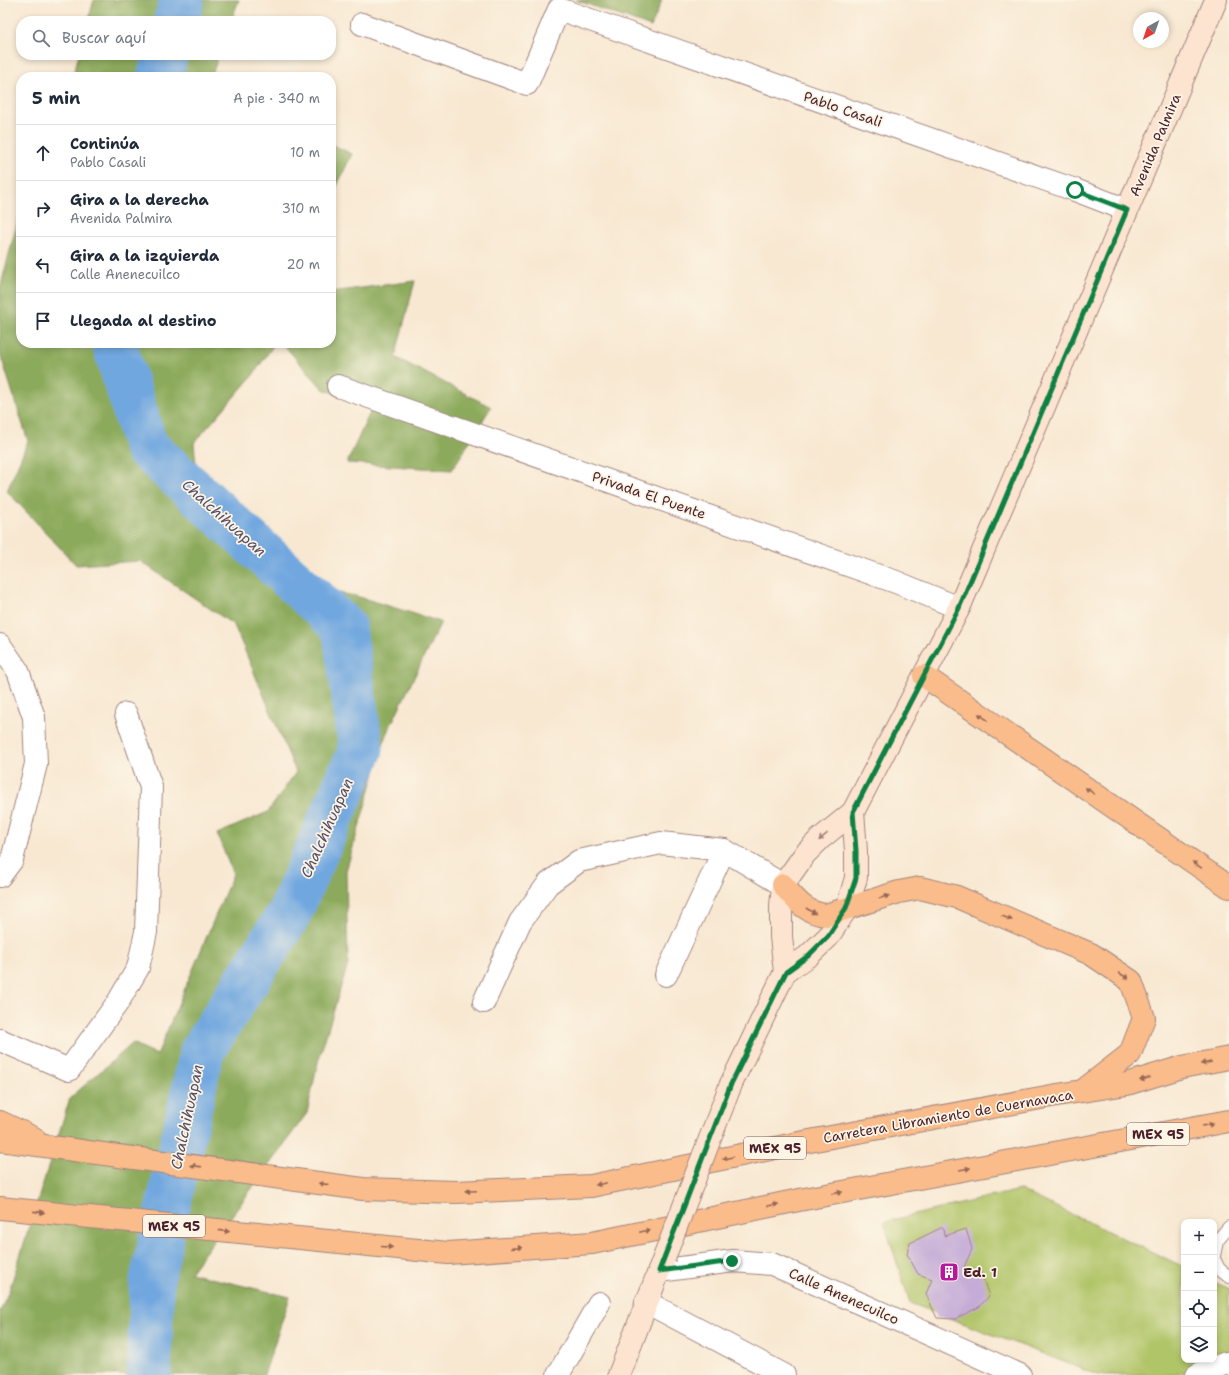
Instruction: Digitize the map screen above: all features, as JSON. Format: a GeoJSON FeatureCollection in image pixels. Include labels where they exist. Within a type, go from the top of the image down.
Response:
{"type":"FeatureCollection","features":[{"type":"Feature","properties":{"kind":"highway"},"geometry":{"type":"LineString","coordinates":[[924,676],[1229,887]]}},
{"type":"Feature","properties":{"kind":"highway"},"geometry":{"type":"LineString","coordinates":[[783,885],[801,905],[816,914],[826,915],[899,892],[920,888],[957,896],[1091,954],[1131,981],[1144,1018],[1130,1054],[1082,1091]]}},
{"type":"Feature","properties":{"kind":"highway","name":"Carretera Libramiento de Cuernavaca"},"geometry":{"type":"LineString","coordinates":[[0,1140],[363,1189],[456,1192],[590,1186],[799,1143],[1127,1084],[1182,1068],[1229,1058]]}},
{"type":"Feature","properties":{"kind":"highway","name":"MEX 95"},"geometry":{"type":"LineString","coordinates":[[0,1208],[448,1253],[592,1242],[799,1200],[1229,1121]]}},
{"type":"Feature","properties":{"kind":"highway"},"geometry":{"type":"LineString","coordinates":[[0,1122],[55,1147]]}},
{"type":"Feature","properties":{"kind":"main road","name":"Avenida Palmira"},"geometry":{"type":"LineString","coordinates":[[786,972],[781,937],[783,885],[805,854],[820,838],[853,812],[959,608],[1216,0]]}},
{"type":"Feature","properties":{"kind":"main road"},"geometry":{"type":"LineString","coordinates":[[619,1375],[731,1084],[786,972],[808,956],[828,936],[846,908],[856,878],[856,851],[853,812]]}},
{"type":"Feature","properties":{"kind":"street","name":"Pablo Casali"},"geometry":{"type":"LineString","coordinates":[[362,24],[527,84],[559,10],[1075,190],[1127,210]]}},
{"type":"Feature","properties":{"kind":"street","name":"Privada El Puente"},"geometry":{"type":"LineString","coordinates":[[338,386],[896,582],[959,608]]}},
{"type":"Feature","properties":{"kind":"street"},"geometry":{"type":"LineString","coordinates":[[0,645],[18,672],[34,717],[36,764],[12,860],[0,876]]}},
{"type":"Feature","properties":{"kind":"street"},"geometry":{"type":"LineString","coordinates":[[0,1040],[69,1070],[118,1002],[138,968],[146,932],[151,787],[126,714]]}},
{"type":"Feature","properties":{"kind":"street"},"geometry":{"type":"LineString","coordinates":[[484,1002],[520,922],[548,884],[579,861],[661,844],[724,850],[783,885]]}},
{"type":"Feature","properties":{"kind":"street"},"geometry":{"type":"LineString","coordinates":[[666,975],[724,850]]}},
{"type":"Feature","properties":{"kind":"street","name":"Calle Anenecuilco"},"geometry":{"type":"LineString","coordinates":[[661,1265],[732,1261],[772,1264],[1020,1375]]}},
{"type":"Feature","properties":{"kind":"street"},"geometry":{"type":"LineString","coordinates":[[646,1302],[784,1375]]}},
{"type":"Feature","properties":{"kind":"street"},"geometry":{"type":"LineString","coordinates":[[558,1375],[599,1303]]}},
{"type":"Feature","properties":{"kind":"street"},"geometry":{"type":"LineString","coordinates":[[1197,1375],[1229,1364]]}},
{"type":"Feature","properties":{"kind":"lane"},"geometry":{"type":"LineString","coordinates":[[1214,1255],[1217,1241],[1229,1227]]}},
{"type":"Feature","properties":{"kind":"lane"},"geometry":{"type":"LineString","coordinates":[[1217,1266],[1218,1269],[1229,1277]]}},
{"type":"Feature","properties":{"kind":"green space"},"geometry":{"type":"Polygon","coordinates":[[[94,0],[239,0],[233,16],[89,16],[94,0]]]}},
{"type":"Feature","properties":{"kind":"green space"},"geometry":{"type":"Polygon","coordinates":[[[576,0],[662,0],[651,27],[576,0]]]}},
{"type":"Feature","properties":{"kind":"green space"},"geometry":{"type":"Polygon","coordinates":[[[77,60],[217,60],[213,72],[74,72],[77,60]]]}},
{"type":"Feature","properties":{"kind":"green space"},"geometry":{"type":"Polygon","coordinates":[[[336,146],[352,154],[336,188],[336,146]]]}},
{"type":"Feature","properties":{"kind":"green space"},"geometry":{"type":"Polygon","coordinates":[[[16,227],[16,348],[272,348],[253,375],[194,443],[197,474],[328,591],[356,596],[441,622],[386,735],[346,871],[348,964],[318,1062],[307,1113],[190,1273],[290,1297],[264,1375],[0,1375],[0,1312],[10,1288],[70,1098],[133,1043],[157,1055],[233,874],[217,834],[268,812],[296,772],[234,625],[140,561],[76,565],[7,491],[28,441],[0,353],[0,289],[16,227]]]}},
{"type":"Feature","properties":{"kind":"green space"},"geometry":{"type":"Polygon","coordinates":[[[415,281],[395,357],[491,407],[452,470],[347,463],[372,408],[323,389],[286,348],[336,348],[336,291],[415,281]]]}},
{"type":"Feature","properties":{"kind":"green space"},"geometry":{"type":"Polygon","coordinates":[[[1020,1190],[1181,1266],[1181,1363],[1209,1363],[1177,1375],[1098,1375],[910,1303],[884,1222],[1020,1190]]]}},
{"type":"Feature","properties":{"kind":"green space"},"geometry":{"type":"Polygon","coordinates":[[[1217,1283],[1229,1289],[1229,1357],[1217,1360],[1217,1283]]]}},
{"type":"Feature","properties":{"kind":"building","name":"Ed. 1"},"geometry":{"type":"Polygon","coordinates":[[[943,1227],[944,1236],[966,1229],[972,1249],[964,1267],[980,1270],[989,1296],[979,1307],[955,1319],[937,1318],[926,1294],[932,1279],[918,1274],[907,1254],[910,1243],[943,1227]]]}},
{"type":"Feature","properties":{"kind":"waterway","name":"Chalchihuapan"},"geometry":{"type":"LineString","coordinates":[[177,16],[182,0]]}},
{"type":"Feature","properties":{"kind":"waterway","name":"Chalchihuapan"},"geometry":{"type":"LineString","coordinates":[[161,72],[164,60]]}},
{"type":"Feature","properties":{"kind":"waterway","name":"Chalchihuapan"},"geometry":{"type":"LineString","coordinates":[[116,348],[146,447],[344,627],[361,749],[289,914],[202,1051],[152,1280],[149,1375]]}},
{"type":"Feature","properties":{"kind":"place","name":"Ed. 1"},"geometry":{"type":"Point","coordinates":[949,1272]}},
{"type":"Feature","properties":{"kind":"route"},"geometry":{"type":"LineString","coordinates":[[732,1261],[659,1271],[731,1084],[786,972],[808,956],[828,936],[846,908],[856,878],[856,851],[853,812],[959,608],[1127,210],[1075,190]]}}]}
